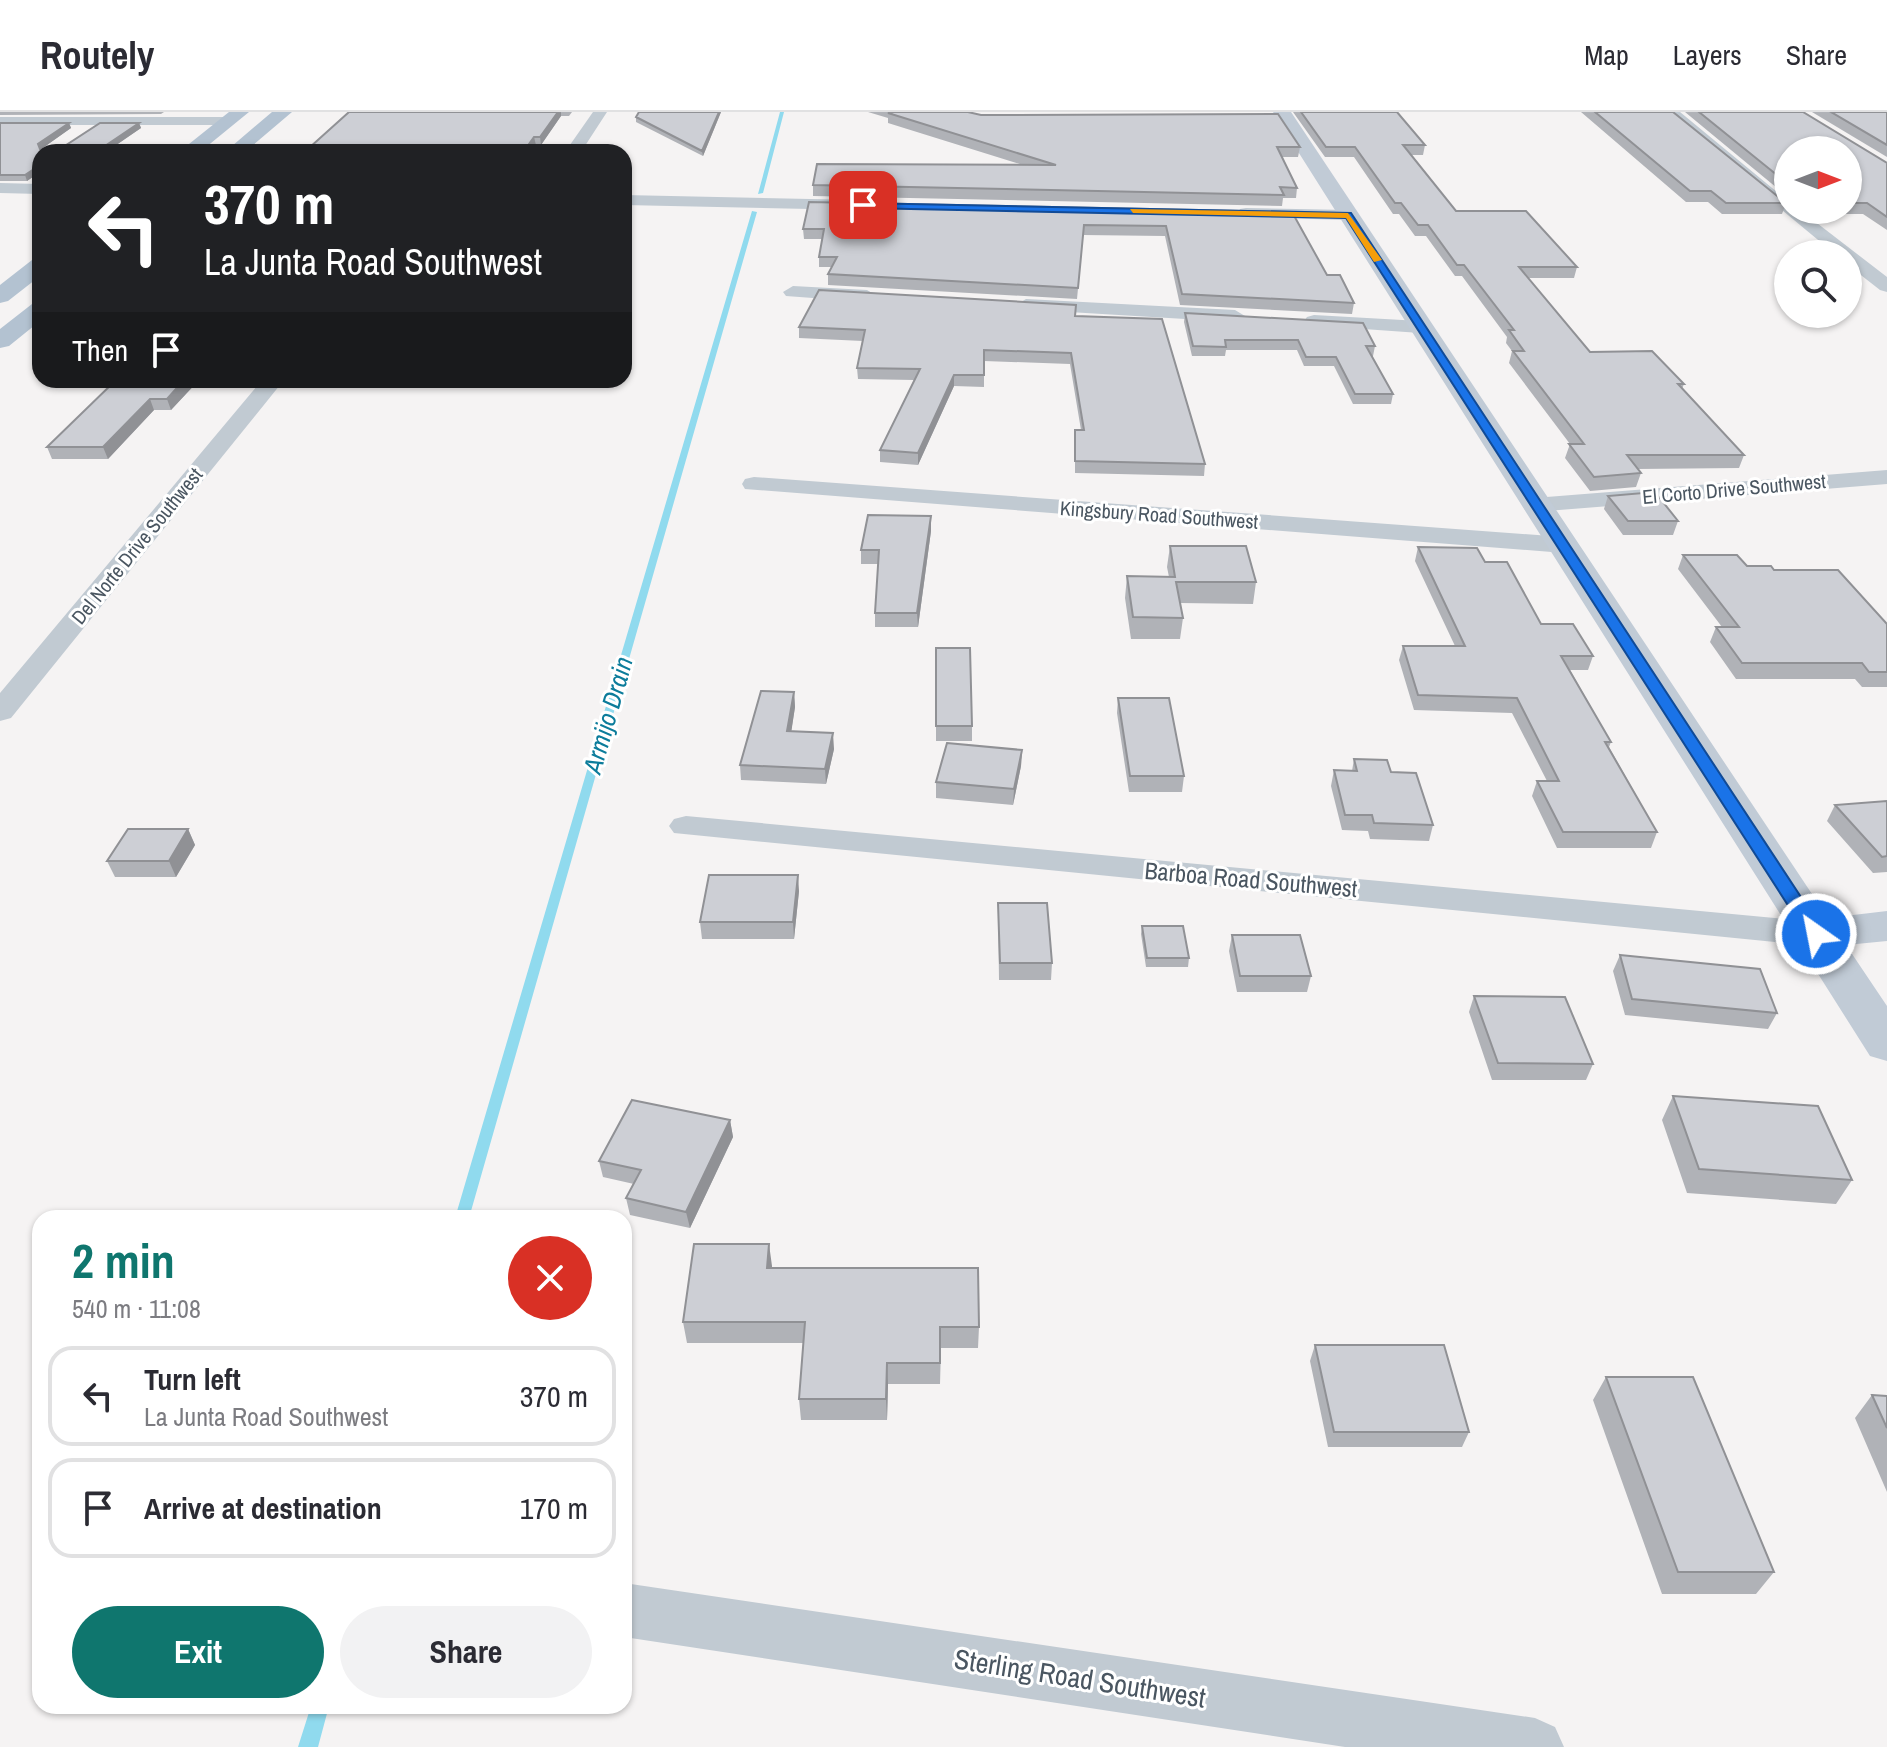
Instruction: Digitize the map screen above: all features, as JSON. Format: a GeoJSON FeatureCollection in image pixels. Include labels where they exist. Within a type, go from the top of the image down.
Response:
{"type":"FeatureCollection","features":[{"type":"Feature","properties":{"kind":"main road"},"geometry":{"type":"LineString","coordinates":[[244,144],[283,112]]}},
{"type":"Feature","properties":{"kind":"main road"},"geometry":{"type":"LineString","coordinates":[[198,144],[235,116]]}},
{"type":"Feature","properties":{"kind":"main road"},"geometry":{"type":"LineString","coordinates":[[0,296],[32,271]]}},
{"type":"Feature","properties":{"kind":"main road"},"geometry":{"type":"LineString","coordinates":[[0,341],[32,315]]}},
{"type":"Feature","properties":{"kind":"street"},"geometry":{"type":"LineString","coordinates":[[3,122],[23,112]]}},
{"type":"Feature","properties":{"kind":"street"},"geometry":{"type":"LineString","coordinates":[[578,144],[600,112]]}},
{"type":"Feature","properties":{"kind":"street"},"geometry":{"type":"LineString","coordinates":[[1671,112],[1774,198]]}},
{"type":"Feature","properties":{"kind":"street"},"geometry":{"type":"LineString","coordinates":[[1280,115],[1348,215],[1534,505],[1564,545],[1887,1044]]}},
{"type":"Feature","properties":{"kind":"street"},"geometry":{"type":"LineString","coordinates":[[3,122],[235,116]]}},
{"type":"Feature","properties":{"kind":"street"},"geometry":{"type":"LineString","coordinates":[[74,136],[98,121]]}},
{"type":"Feature","properties":{"kind":"street"},"geometry":{"type":"LineString","coordinates":[[0,188],[32,189]]}},
{"type":"Feature","properties":{"kind":"street"},"geometry":{"type":"LineString","coordinates":[[632,200],[881,205]]}},
{"type":"Feature","properties":{"kind":"street"},"geometry":{"type":"LineString","coordinates":[[1223,213],[1348,215]]}},
{"type":"Feature","properties":{"kind":"street"},"geometry":{"type":"LineString","coordinates":[[1807,224],[1828,240]]}},
{"type":"Feature","properties":{"kind":"street"},"geometry":{"type":"LineString","coordinates":[[1862,267],[1887,286]]}},
{"type":"Feature","properties":{"kind":"street"},"geometry":{"type":"LineString","coordinates":[[793,292],[887,297]]}},
{"type":"Feature","properties":{"kind":"street"},"geometry":{"type":"LineString","coordinates":[[1012,304],[1248,317]]}},
{"type":"Feature","properties":{"kind":"street"},"geometry":{"type":"LineString","coordinates":[[1295,320],[1420,327]]}},
{"type":"Feature","properties":{"kind":"street","name":"Del Norte Drive Southwest"},"geometry":{"type":"LineString","coordinates":[[0,712],[266,388]]}},
{"type":"Feature","properties":{"kind":"street","name":"El Corto Drive Southwest"},"geometry":{"type":"LineString","coordinates":[[1534,505],[1887,477]]}},
{"type":"Feature","properties":{"kind":"street","name":"Kingsbury Road Southwest"},"geometry":{"type":"LineString","coordinates":[[754,484],[1564,545]]}},
{"type":"Feature","properties":{"kind":"street","name":"Barboa Road Southwest"},"geometry":{"type":"LineString","coordinates":[[686,826],[1816,934]]}},
{"type":"Feature","properties":{"kind":"street"},"geometry":{"type":"LineString","coordinates":[[1816,934],[1887,926]]}},
{"type":"Feature","properties":{"kind":"street","name":"Sterling Road Southwest"},"geometry":{"type":"LineString","coordinates":[[632,1611],[1535,1747]]}},
{"type":"Feature","properties":{"kind":"building"},"geometry":{"type":"Polygon","coordinates":[[[349,112],[558,112],[540,137],[534,137],[529,144],[313,144],[349,112]]]}},
{"type":"Feature","properties":{"kind":"building"},"geometry":{"type":"Polygon","coordinates":[[[639,112],[719,112],[702,151],[636,117],[639,112]]]}},
{"type":"Feature","properties":{"kind":"building"},"geometry":{"type":"Polygon","coordinates":[[[968,112],[981,115],[1278,114],[1300,147],[1277,147],[1297,188],[1280,187],[1284,195],[813,185],[817,164],[1056,165],[888,113],[968,112]]]}},
{"type":"Feature","properties":{"kind":"building"},"geometry":{"type":"Polygon","coordinates":[[[1301,112],[1397,112],[1425,145],[1403,145],[1456,211],[1526,211],[1577,267],[1519,267],[1590,352],[1652,351],[1744,455],[1627,455],[1641,473],[1594,477],[1569,444],[1584,444],[1513,351],[1524,351],[1509,330],[1514,330],[1464,265],[1457,265],[1428,225],[1418,225],[1401,203],[1395,203],[1355,147],[1326,147],[1301,112]]]}},
{"type":"Feature","properties":{"kind":"building"},"geometry":{"type":"Polygon","coordinates":[[[1595,112],[1673,112],[1774,193],[1774,203],[1726,203],[1711,191],[1690,191],[1595,112]]]}},
{"type":"Feature","properties":{"kind":"building"},"geometry":{"type":"Polygon","coordinates":[[[1699,112],[1803,112],[1843,136],[1774,136],[1774,173],[1699,112]]]}},
{"type":"Feature","properties":{"kind":"building"},"geometry":{"type":"Polygon","coordinates":[[[1831,112],[1887,112],[1887,145],[1831,112]]]}},
{"type":"Feature","properties":{"kind":"building"},"geometry":{"type":"Polygon","coordinates":[[[0,123],[69,123],[38,144],[32,144],[32,170],[25,175],[0,175],[0,123]]]}},
{"type":"Feature","properties":{"kind":"building"},"geometry":{"type":"Polygon","coordinates":[[[100,123],[139,123],[108,144],[68,144],[100,123]]]}},
{"type":"Feature","properties":{"kind":"building"},"geometry":{"type":"Polygon","coordinates":[[[1862,148],[1887,163],[1887,217],[1867,203],[1862,203],[1862,148]]]}},
{"type":"Feature","properties":{"kind":"building"},"geometry":{"type":"Polygon","coordinates":[[[809,202],[1292,212],[1327,275],[1340,275],[1354,303],[1182,294],[1166,226],[1084,225],[1078,288],[828,274],[837,257],[819,257],[824,229],[803,229],[809,202]]]}},
{"type":"Feature","properties":{"kind":"building"},"geometry":{"type":"Polygon","coordinates":[[[819,290],[1076,305],[1075,316],[1162,319],[1205,464],[1075,461],[1075,430],[1084,430],[1071,353],[984,350],[984,375],[954,375],[918,453],[880,450],[920,369],[857,368],[865,330],[799,327],[819,290]]]}},
{"type":"Feature","properties":{"kind":"building"},"geometry":{"type":"Polygon","coordinates":[[[1185,313],[1363,323],[1375,346],[1366,346],[1393,394],[1355,394],[1336,357],[1306,357],[1298,340],[1225,340],[1226,347],[1193,346],[1185,313]]]}},
{"type":"Feature","properties":{"kind":"building"},"geometry":{"type":"Polygon","coordinates":[[[108,388],[177,388],[167,399],[150,399],[103,447],[47,447],[108,388]]]}},
{"type":"Feature","properties":{"kind":"building"},"geometry":{"type":"Polygon","coordinates":[[[1655,492],[1678,521],[1628,521],[1608,496],[1655,492]]]}},
{"type":"Feature","properties":{"kind":"building"},"geometry":{"type":"Polygon","coordinates":[[[868,515],[931,516],[917,613],[875,613],[879,550],[861,550],[868,515]]]}},
{"type":"Feature","properties":{"kind":"building"},"geometry":{"type":"Polygon","coordinates":[[[1170,546],[1246,546],[1256,582],[1176,582],[1183,618],[1133,617],[1127,576],[1175,577],[1170,546]]]}},
{"type":"Feature","properties":{"kind":"building"},"geometry":{"type":"Polygon","coordinates":[[[1418,547],[1477,548],[1485,562],[1507,562],[1541,624],[1573,624],[1593,656],[1561,656],[1611,742],[1605,742],[1657,832],[1563,832],[1537,781],[1559,781],[1517,698],[1418,695],[1403,646],[1465,646],[1418,547]]]}},
{"type":"Feature","properties":{"kind":"building"},"geometry":{"type":"Polygon","coordinates":[[[1683,555],[1737,555],[1747,566],[1771,566],[1774,570],[1838,570],[1887,624],[1887,672],[1869,672],[1862,663],[1742,663],[1716,627],[1739,627],[1683,555]]]}},
{"type":"Feature","properties":{"kind":"building"},"geometry":{"type":"Polygon","coordinates":[[[936,648],[970,648],[972,726],[936,726],[936,648]]]}},
{"type":"Feature","properties":{"kind":"building"},"geometry":{"type":"Polygon","coordinates":[[[761,691],[794,692],[787,731],[833,733],[825,769],[740,765],[761,691]]]}},
{"type":"Feature","properties":{"kind":"building"},"geometry":{"type":"Polygon","coordinates":[[[1118,698],[1169,698],[1184,776],[1130,776],[1118,698]]]}},
{"type":"Feature","properties":{"kind":"building"},"geometry":{"type":"Polygon","coordinates":[[[947,743],[1022,750],[1014,789],[936,782],[947,743]]]}},
{"type":"Feature","properties":{"kind":"building"},"geometry":{"type":"Polygon","coordinates":[[[1354,759],[1387,760],[1391,772],[1416,773],[1433,825],[1374,823],[1372,815],[1345,815],[1334,770],[1357,771],[1354,759]]]}},
{"type":"Feature","properties":{"kind":"building"},"geometry":{"type":"Polygon","coordinates":[[[1887,801],[1887,856],[1882,857],[1835,805],[1887,801]]]}},
{"type":"Feature","properties":{"kind":"building"},"geometry":{"type":"Polygon","coordinates":[[[128,829],[188,829],[169,861],[107,861],[128,829]]]}},
{"type":"Feature","properties":{"kind":"building"},"geometry":{"type":"Polygon","coordinates":[[[709,875],[798,875],[793,922],[700,922],[709,875]]]}},
{"type":"Feature","properties":{"kind":"building"},"geometry":{"type":"Polygon","coordinates":[[[998,903],[1047,903],[1052,963],[1000,963],[998,903]]]}},
{"type":"Feature","properties":{"kind":"building"},"geometry":{"type":"Polygon","coordinates":[[[1142,926],[1183,926],[1189,958],[1147,958],[1142,926]]]}},
{"type":"Feature","properties":{"kind":"building"},"geometry":{"type":"Polygon","coordinates":[[[1232,935],[1300,935],[1311,976],[1240,976],[1232,935]]]}},
{"type":"Feature","properties":{"kind":"building"},"geometry":{"type":"Polygon","coordinates":[[[1620,955],[1760,969],[1777,1013],[1632,999],[1620,955]]]}},
{"type":"Feature","properties":{"kind":"building"},"geometry":{"type":"Polygon","coordinates":[[[1474,996],[1565,997],[1593,1064],[1498,1063],[1474,996]]]}},
{"type":"Feature","properties":{"kind":"building"},"geometry":{"type":"Polygon","coordinates":[[[1673,1096],[1818,1106],[1852,1180],[1699,1169],[1673,1096]]]}},
{"type":"Feature","properties":{"kind":"building"},"geometry":{"type":"Polygon","coordinates":[[[632,1100],[730,1120],[686,1212],[626,1198],[641,1170],[599,1161],[632,1100]]]}},
{"type":"Feature","properties":{"kind":"building"},"geometry":{"type":"Polygon","coordinates":[[[694,1244],[769,1244],[767,1268],[978,1268],[979,1327],[940,1327],[940,1363],[887,1363],[886,1399],[799,1399],[805,1322],[683,1322],[694,1244]]]}},
{"type":"Feature","properties":{"kind":"building"},"geometry":{"type":"Polygon","coordinates":[[[1315,1345],[1444,1345],[1469,1432],[1334,1432],[1315,1345]]]}},
{"type":"Feature","properties":{"kind":"building"},"geometry":{"type":"Polygon","coordinates":[[[1606,1377],[1693,1377],[1774,1572],[1678,1572],[1606,1377]]]}},
{"type":"Feature","properties":{"kind":"building"},"geometry":{"type":"Polygon","coordinates":[[[1872,1395],[1887,1396],[1887,1428],[1872,1395]]]}},
{"type":"Feature","properties":{"kind":"waterway","name":"Armijo Drain"},"geometry":{"type":"LineString","coordinates":[[760,193],[782,112]]}},
{"type":"Feature","properties":{"kind":"waterway","name":"Armijo Drain"},"geometry":{"type":"LineString","coordinates":[[464,1210],[754,212]]}},
{"type":"Feature","properties":{"kind":"waterway","name":"Armijo Drain"},"geometry":{"type":"LineString","coordinates":[[308,1747],[318,1714]]}},
{"type":"Feature","properties":{"kind":"slow traffic"},"geometry":{"type":"LineString","coordinates":[[1133,211],[1348,215],[1377,260]]}},
{"type":"Feature","properties":{"kind":"route"},"geometry":{"type":"LineString","coordinates":[[863,205],[1348,215],[1816,934]]}}]}
